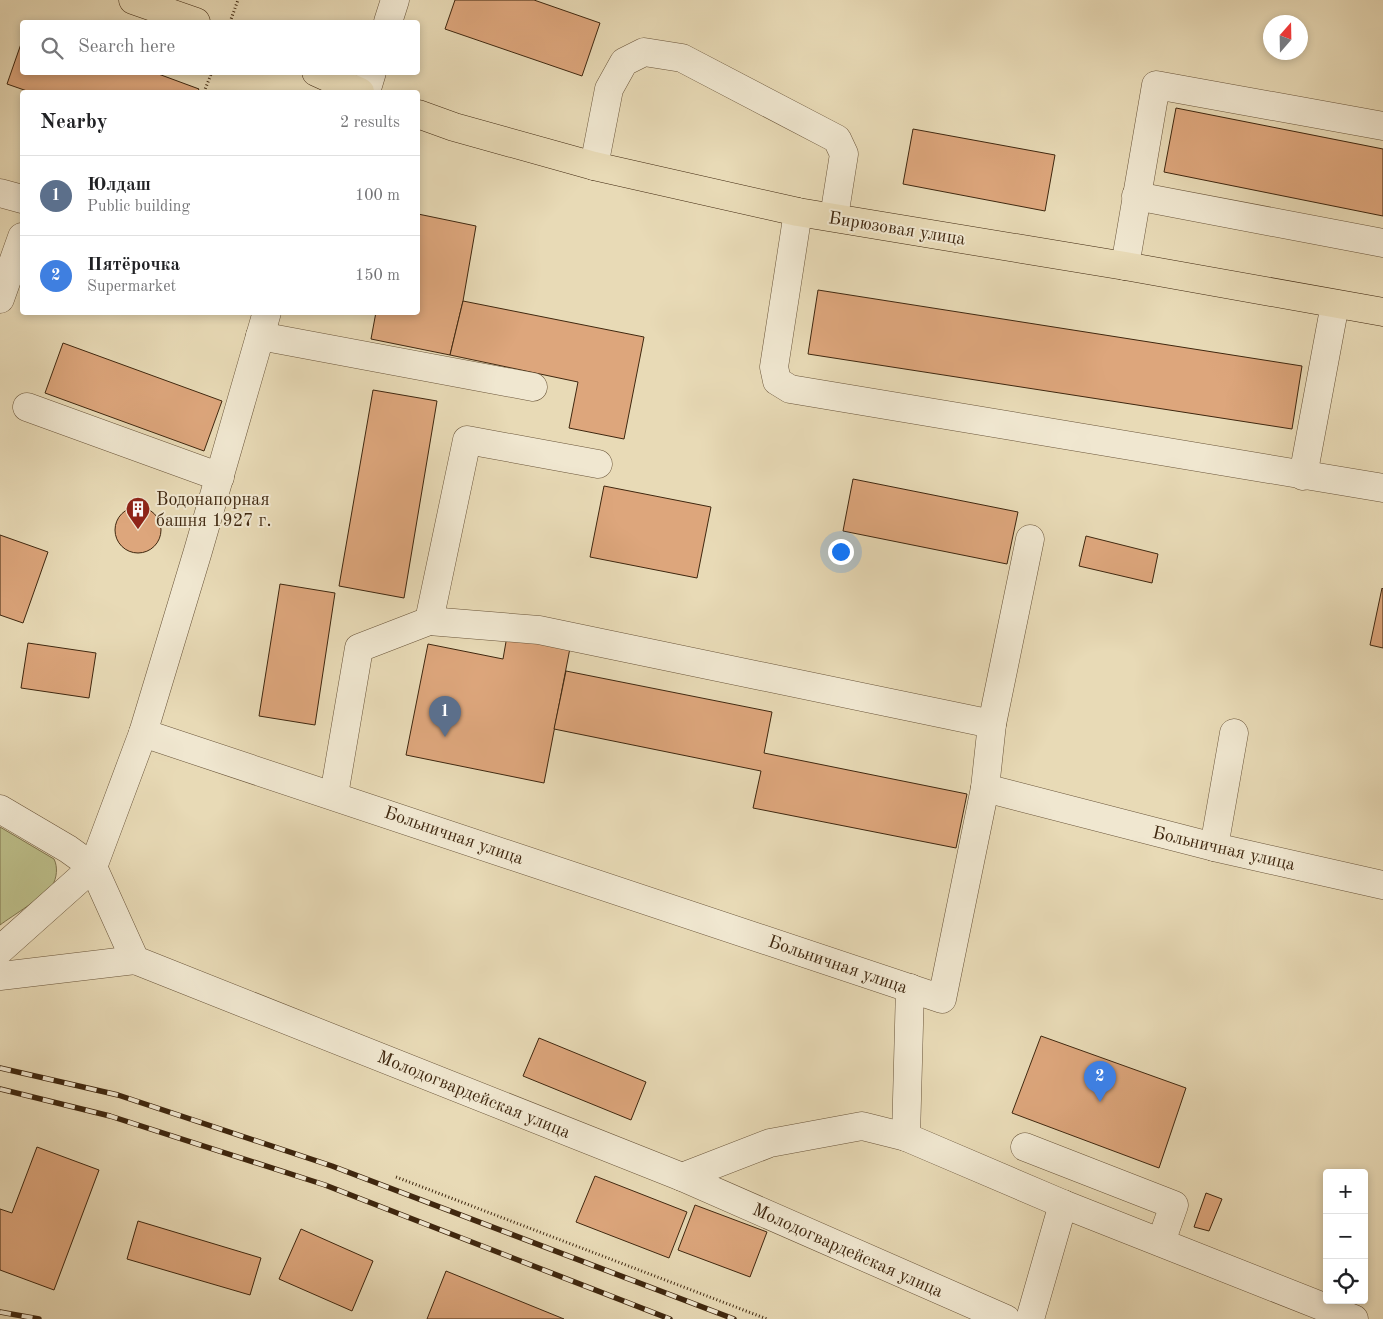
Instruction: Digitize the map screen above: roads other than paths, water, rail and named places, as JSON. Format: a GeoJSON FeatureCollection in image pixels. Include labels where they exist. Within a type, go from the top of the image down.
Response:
{"type":"FeatureCollection","features":[{"type":"Feature","properties":{"kind":"main road"},"geometry":{"type":"LineString","coordinates":[[134,0],[190,20]]}},
{"type":"Feature","properties":{"kind":"main road"},"geometry":{"type":"LineString","coordinates":[[323,75],[356,90]]}},
{"type":"Feature","properties":{"kind":"main road","name":"Бирюзовая улица"},"geometry":{"type":"LineString","coordinates":[[420,115],[454,127],[594,166],[798,212],[1125,266],[1383,312]]}},
{"type":"Feature","properties":{"kind":"street"},"geometry":{"type":"LineString","coordinates":[[389,20],[395,0]]}},
{"type":"Feature","properties":{"kind":"street"},"geometry":{"type":"LineString","coordinates":[[594,166],[609,89],[624,62],[644,52],[682,58],[837,139],[844,154],[834,218]]}},
{"type":"Feature","properties":{"kind":"street"},"geometry":{"type":"LineString","coordinates":[[367,90],[371,75]]}},
{"type":"Feature","properties":{"kind":"street"},"geometry":{"type":"LineString","coordinates":[[1125,266],[1156,86],[1383,126]]}},
{"type":"Feature","properties":{"kind":"street"},"geometry":{"type":"LineString","coordinates":[[0,192],[20,198]]}},
{"type":"Feature","properties":{"kind":"street"},"geometry":{"type":"LineString","coordinates":[[1136,196],[1383,243]]}},
{"type":"Feature","properties":{"kind":"street"},"geometry":{"type":"LineString","coordinates":[[798,212],[774,367],[777,381],[790,389],[1383,488]]}},
{"type":"Feature","properties":{"kind":"street"},"geometry":{"type":"LineString","coordinates":[[0,299],[20,243]]}},
{"type":"Feature","properties":{"kind":"street"},"geometry":{"type":"LineString","coordinates":[[1303,476],[1335,304]]}},
{"type":"Feature","properties":{"kind":"street"},"geometry":{"type":"LineString","coordinates":[[0,950],[93,867],[143,732],[264,324],[533,387]]}},
{"type":"Feature","properties":{"kind":"street"},"geometry":{"type":"LineString","coordinates":[[27,407],[220,477]]}},
{"type":"Feature","properties":{"kind":"street"},"geometry":{"type":"LineString","coordinates":[[429,621],[466,440],[598,464]]}},
{"type":"Feature","properties":{"kind":"street"},"geometry":{"type":"LineString","coordinates":[[985,788],[992,724],[1030,539]]}},
{"type":"Feature","properties":{"kind":"street"},"geometry":{"type":"LineString","coordinates":[[334,795],[359,648],[429,621],[539,630],[992,724]]}},
{"type":"Feature","properties":{"kind":"street","name":"Больничная улица"},"geometry":{"type":"LineString","coordinates":[[143,732],[942,998],[985,788],[1214,847],[1383,885]]}},
{"type":"Feature","properties":{"kind":"street"},"geometry":{"type":"LineString","coordinates":[[1214,847],[1234,733]]}},
{"type":"Feature","properties":{"kind":"street"},"geometry":{"type":"LineString","coordinates":[[0,809],[68,849],[93,867],[134,960],[0,976]]}},
{"type":"Feature","properties":{"kind":"street","name":"Молодогвардейская улица"},"geometry":{"type":"LineString","coordinates":[[134,960],[682,1177],[1006,1319]]}},
{"type":"Feature","properties":{"kind":"street"},"geometry":{"type":"LineString","coordinates":[[906,1137],[910,988]]}},
{"type":"Feature","properties":{"kind":"street"},"geometry":{"type":"LineString","coordinates":[[682,1177],[770,1143],[862,1126],[906,1137],[1063,1204],[1354,1319]]}},
{"type":"Feature","properties":{"kind":"street"},"geometry":{"type":"LineString","coordinates":[[1025,1147],[1174,1206],[1161,1242]]}},
{"type":"Feature","properties":{"kind":"street"},"geometry":{"type":"LineString","coordinates":[[1030,1319],[1063,1204]]}},
{"type":"Feature","properties":{"kind":"railway"},"geometry":{"type":"LineString","coordinates":[[0,1068],[118,1095],[332,1166],[734,1319]]}},
{"type":"Feature","properties":{"kind":"railway"},"geometry":{"type":"LineString","coordinates":[[0,1089],[110,1116],[325,1185],[670,1319]]}},
{"type":"Feature","properties":{"kind":"railway"},"geometry":{"type":"LineString","coordinates":[[0,1312],[39,1319]]}},
{"type":"Feature","properties":{"kind":"place","name":"Водонапорная башня 1927 г."},"geometry":{"type":"Point","coordinates":[138,530]}},
{"type":"Feature","properties":{"kind":"place","name":"Юлдаш"},"geometry":{"type":"Point","coordinates":[445,737]}},
{"type":"Feature","properties":{"kind":"place","name":"Пятёрочка"},"geometry":{"type":"Point","coordinates":[1100,1102]}}]}
